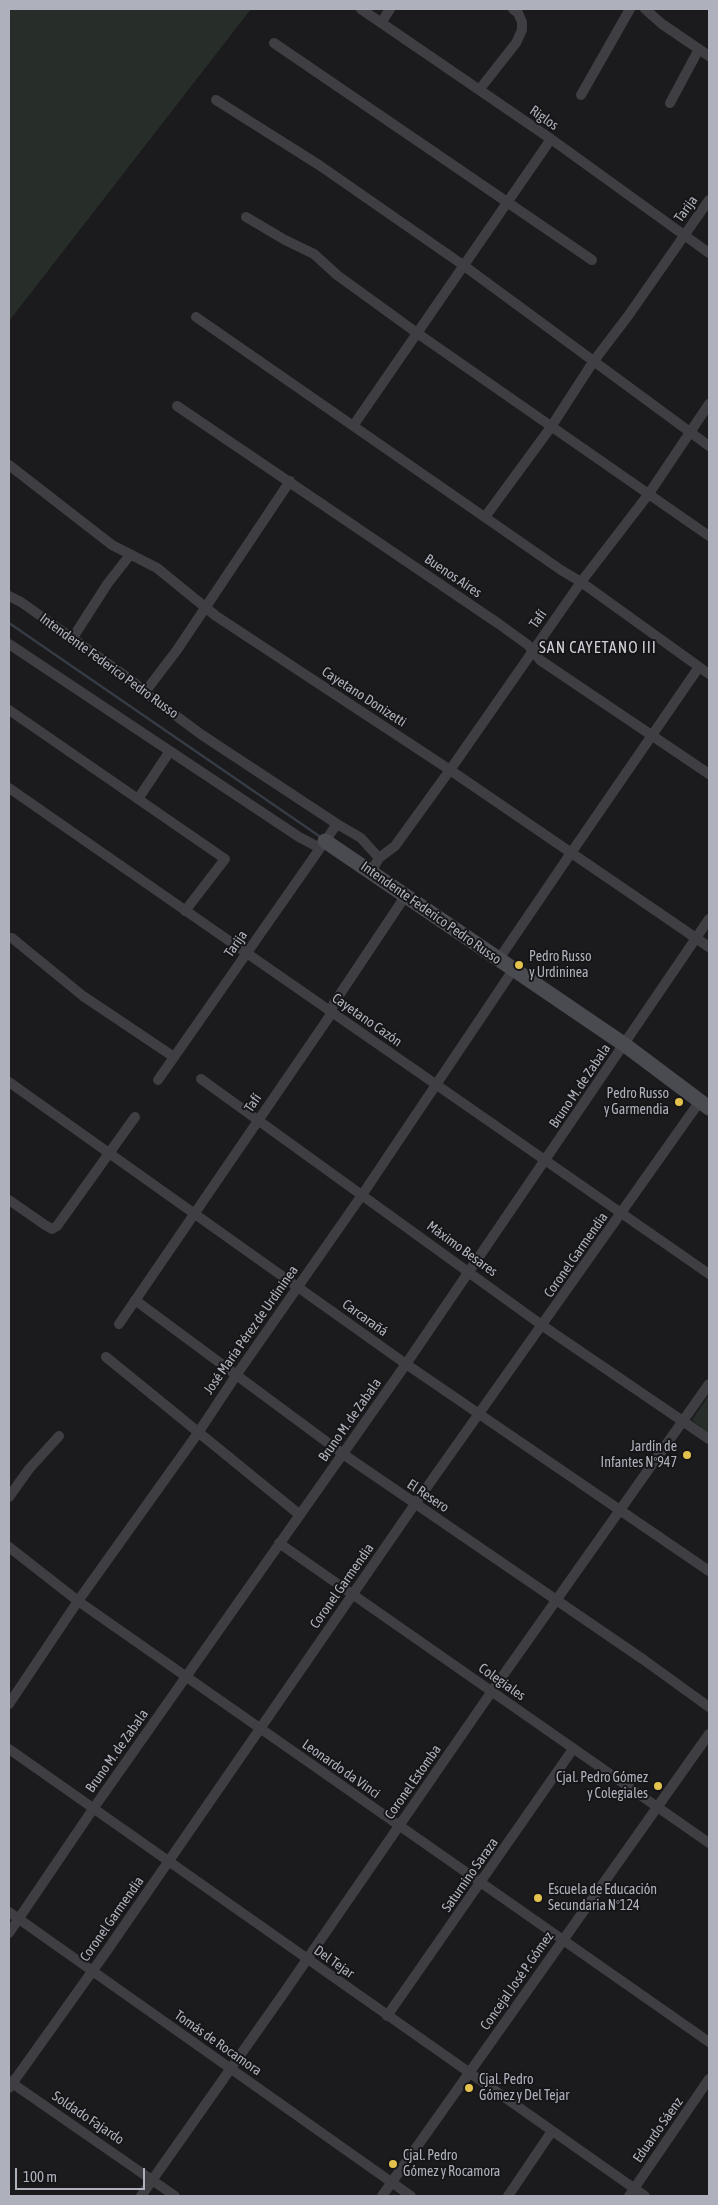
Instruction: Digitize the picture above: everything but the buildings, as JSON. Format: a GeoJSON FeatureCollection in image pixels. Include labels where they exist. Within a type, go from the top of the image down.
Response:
{"type":"FeatureCollection","features":[{"type":"Feature","properties":{"kind":"street","name":"Riglos"},"geometry":{"type":"LineString","coordinates":[[360,9],[551,139],[709,253]]}},
{"type":"Feature","properties":{"kind":"street"},"geometry":{"type":"LineString","coordinates":[[381,23],[390,9]]}},
{"type":"Feature","properties":{"kind":"street"},"geometry":{"type":"LineString","coordinates":[[479,90],[516,42],[522,30],[522,22],[518,13],[513,9]]}},
{"type":"Feature","properties":{"kind":"street"},"geometry":{"type":"LineString","coordinates":[[581,95],[630,9]]}},
{"type":"Feature","properties":{"kind":"street"},"geometry":{"type":"LineString","coordinates":[[645,9],[662,24],[709,56]]}},
{"type":"Feature","properties":{"kind":"street"},"geometry":{"type":"LineString","coordinates":[[274,43],[592,260]]}},
{"type":"Feature","properties":{"kind":"street"},"geometry":{"type":"LineString","coordinates":[[670,103],[699,49]]}},
{"type":"Feature","properties":{"kind":"street"},"geometry":{"type":"LineString","coordinates":[[216,100],[319,165],[464,265],[709,446]]}},
{"type":"Feature","properties":{"kind":"street"},"geometry":{"type":"LineString","coordinates":[[353,426],[551,139]]}},
{"type":"Feature","properties":{"kind":"street","name":"Tarija"},"geometry":{"type":"LineString","coordinates":[[485,517],[551,427],[593,362],[628,316],[709,200]]}},
{"type":"Feature","properties":{"kind":"street"},"geometry":{"type":"LineString","coordinates":[[246,217],[285,240],[314,254],[337,275],[417,333],[709,536]]}},
{"type":"Feature","properties":{"kind":"street"},"geometry":{"type":"LineString","coordinates":[[196,317],[560,570],[581,582],[709,674]]}},
{"type":"Feature","properties":{"kind":"street","name":"Tafí"},"geometry":{"type":"LineString","coordinates":[[371,872],[379,858],[395,846],[450,770],[581,582],[648,495],[709,404]]}},
{"type":"Feature","properties":{"kind":"street","name":"Buenos Aires"},"geometry":{"type":"LineString","coordinates":[[177,406],[290,480],[499,624],[533,650],[540,660],[709,774]]}},
{"type":"Feature","properties":{"kind":"street","name":"Cayetano Donizetti"},"geometry":{"type":"LineString","coordinates":[[9,465],[97,534],[130,555],[157,568],[205,608],[450,770],[709,947]]}},
{"type":"Feature","properties":{"kind":"street"},"geometry":{"type":"LineString","coordinates":[[145,692],[177,650],[290,480]]}},
{"type":"Feature","properties":{"kind":"street"},"geometry":{"type":"LineString","coordinates":[[72,639],[108,583],[130,555]]}},
{"type":"Feature","properties":{"kind":"street","name":"Intendente Federico Pedro Russo"},"geometry":{"type":"LineString","coordinates":[[9,596],[21,602],[131,680],[202,735],[337,824],[362,838],[379,858]]}},
{"type":"Feature","properties":{"kind":"street"},"geometry":{"type":"LineString","coordinates":[[9,644],[299,837],[323,844]]}},
{"type":"Feature","properties":{"kind":"street"},"geometry":{"type":"LineString","coordinates":[[500,961],[571,853],[699,667]]}},
{"type":"Feature","properties":{"kind":"street"},"geometry":{"type":"LineString","coordinates":[[9,710],[225,859],[185,912]]}},
{"type":"Feature","properties":{"kind":"street"},"geometry":{"type":"LineString","coordinates":[[138,799],[170,751]]}},
{"type":"Feature","properties":{"kind":"street","name":"Cayetano Cazón"},"geometry":{"type":"LineString","coordinates":[[9,788],[709,1274]]}},
{"type":"Feature","properties":{"kind":"street","name":"Tarija"},"geometry":{"type":"LineString","coordinates":[[158,1080],[337,824]]}},
{"type":"Feature","properties":{"kind":"street","name":"Intendente Federico Pedro Russo"},"geometry":{"type":"LineString","coordinates":[[323,844],[406,895],[625,1045],[705,1104]]}},
{"type":"Feature","properties":{"kind":"street","name":"Tafí"},"geometry":{"type":"LineString","coordinates":[[119,1324],[259,1119],[406,895]]}},
{"type":"Feature","properties":{"kind":"street","name":"Bruno M. de Zabala"},"geometry":{"type":"LineString","coordinates":[[9,1933],[93,1809],[406,1364],[709,919]]}},
{"type":"Feature","properties":{"kind":"street"},"geometry":{"type":"LineString","coordinates":[[12,938],[83,996],[174,1057]]}},
{"type":"Feature","properties":{"kind":"street","name":"José María Pérez de Urdininea"},"geometry":{"type":"LineString","coordinates":[[9,1704],[78,1601],[198,1434],[236,1374],[362,1195],[514,970]]}},
{"type":"Feature","properties":{"kind":"street","name":"Máximo Besares"},"geometry":{"type":"LineString","coordinates":[[201,1079],[259,1119],[543,1326],[684,1420],[709,1439]]}},
{"type":"Feature","properties":{"kind":"street","name":"Carcarañá"},"geometry":{"type":"LineString","coordinates":[[9,1082],[406,1364],[709,1571]]}},
{"type":"Feature","properties":{"kind":"street","name":"Coronel Garmendia"},"geometry":{"type":"LineString","coordinates":[[10,2084],[92,1972],[416,1504],[622,1214],[705,1104]]}},
{"type":"Feature","properties":{"kind":"street"},"geometry":{"type":"LineString","coordinates":[[9,1200],[52,1229],[63,1220],[135,1117]]}},
{"type":"Feature","properties":{"kind":"street","name":"El Resero"},"geometry":{"type":"LineString","coordinates":[[135,1300],[342,1454],[709,1707]]}},
{"type":"Feature","properties":{"kind":"street"},"geometry":{"type":"LineString","coordinates":[[106,1357],[198,1434],[300,1515]]}},
{"type":"Feature","properties":{"kind":"street","name":"Coronel Estomba"},"geometry":{"type":"LineString","coordinates":[[141,2196],[492,1691],[709,1384]]}},
{"type":"Feature","properties":{"kind":"street"},"geometry":{"type":"LineString","coordinates":[[9,1497],[29,1469],[59,1436]]}},
{"type":"Feature","properties":{"kind":"street","name":"Colegiales"},"geometry":{"type":"LineString","coordinates":[[280,1543],[709,1843]]}},
{"type":"Feature","properties":{"kind":"street","name":"Leonardo da Vinci"},"geometry":{"type":"LineString","coordinates":[[9,1547],[78,1601],[709,2042]]}},
{"type":"Feature","properties":{"kind":"street","name":"Concejal José P. Gómez"},"geometry":{"type":"LineString","coordinates":[[382,2196],[709,1734]]}},
{"type":"Feature","properties":{"kind":"street","name":"Del Tejar"},"geometry":{"type":"LineString","coordinates":[[9,1749],[306,1960],[470,2072],[632,2192],[645,2196]]}},
{"type":"Feature","properties":{"kind":"street","name":"Saturnino Saraza"},"geometry":{"type":"LineString","coordinates":[[387,2016],[573,1749]]}},
{"type":"Feature","properties":{"kind":"street","name":"Tomás de Rocamora"},"geometry":{"type":"LineString","coordinates":[[9,1912],[411,2196]]}},
{"type":"Feature","properties":{"kind":"street","name":"Eduardo Sáenz"},"geometry":{"type":"LineString","coordinates":[[632,2192],[709,2079]]}},
{"type":"Feature","properties":{"kind":"street","name":"Soldado Fajardo"},"geometry":{"type":"LineString","coordinates":[[10,2084],[175,2196]]}},
{"type":"Feature","properties":{"kind":"street"},"geometry":{"type":"LineString","coordinates":[[508,2196],[552,2131]]}},
{"type":"Feature","properties":{"kind":"shaded area"},"geometry":{"type":"Polygon","coordinates":[[[9,9],[251,9],[9,321],[9,9]]]}},
{"type":"Feature","properties":{"kind":"shaded area"},"geometry":{"type":"Polygon","coordinates":[[[709,1395],[709,1433],[692,1420],[709,1395]]]}},
{"type":"Feature","properties":{"kind":"waterway"},"geometry":{"type":"LineString","coordinates":[[9,623],[322,838]]}},
{"type":"Feature","properties":{"kind":"place","name":"Pedro Russo y Urdininea"},"geometry":{"type":"Point","coordinates":[519,965]}},
{"type":"Feature","properties":{"kind":"place","name":"Pedro Russo y Garmendia"},"geometry":{"type":"Point","coordinates":[679,1102]}},
{"type":"Feature","properties":{"kind":"place","name":"Jardín de Infantes Nº947"},"geometry":{"type":"Point","coordinates":[687,1455]}},
{"type":"Feature","properties":{"kind":"place","name":"Cjal. Pedro Gómez y Colegiales"},"geometry":{"type":"Point","coordinates":[658,1786]}},
{"type":"Feature","properties":{"kind":"place","name":"Escuela de Educación Secundaria Nº124"},"geometry":{"type":"Point","coordinates":[538,1898]}},
{"type":"Feature","properties":{"kind":"place","name":"Cjal. Pedro Gómez y Del Tejar"},"geometry":{"type":"Point","coordinates":[469,2088]}},
{"type":"Feature","properties":{"kind":"place","name":"Cjal. Pedro Gómez y Rocamora"},"geometry":{"type":"Point","coordinates":[393,2164]}},
{"type":"Feature","properties":{"kind":"district","name":"SAN CAYETANO III"},"geometry":{"type":"Point","coordinates":[598,648]}}]}
